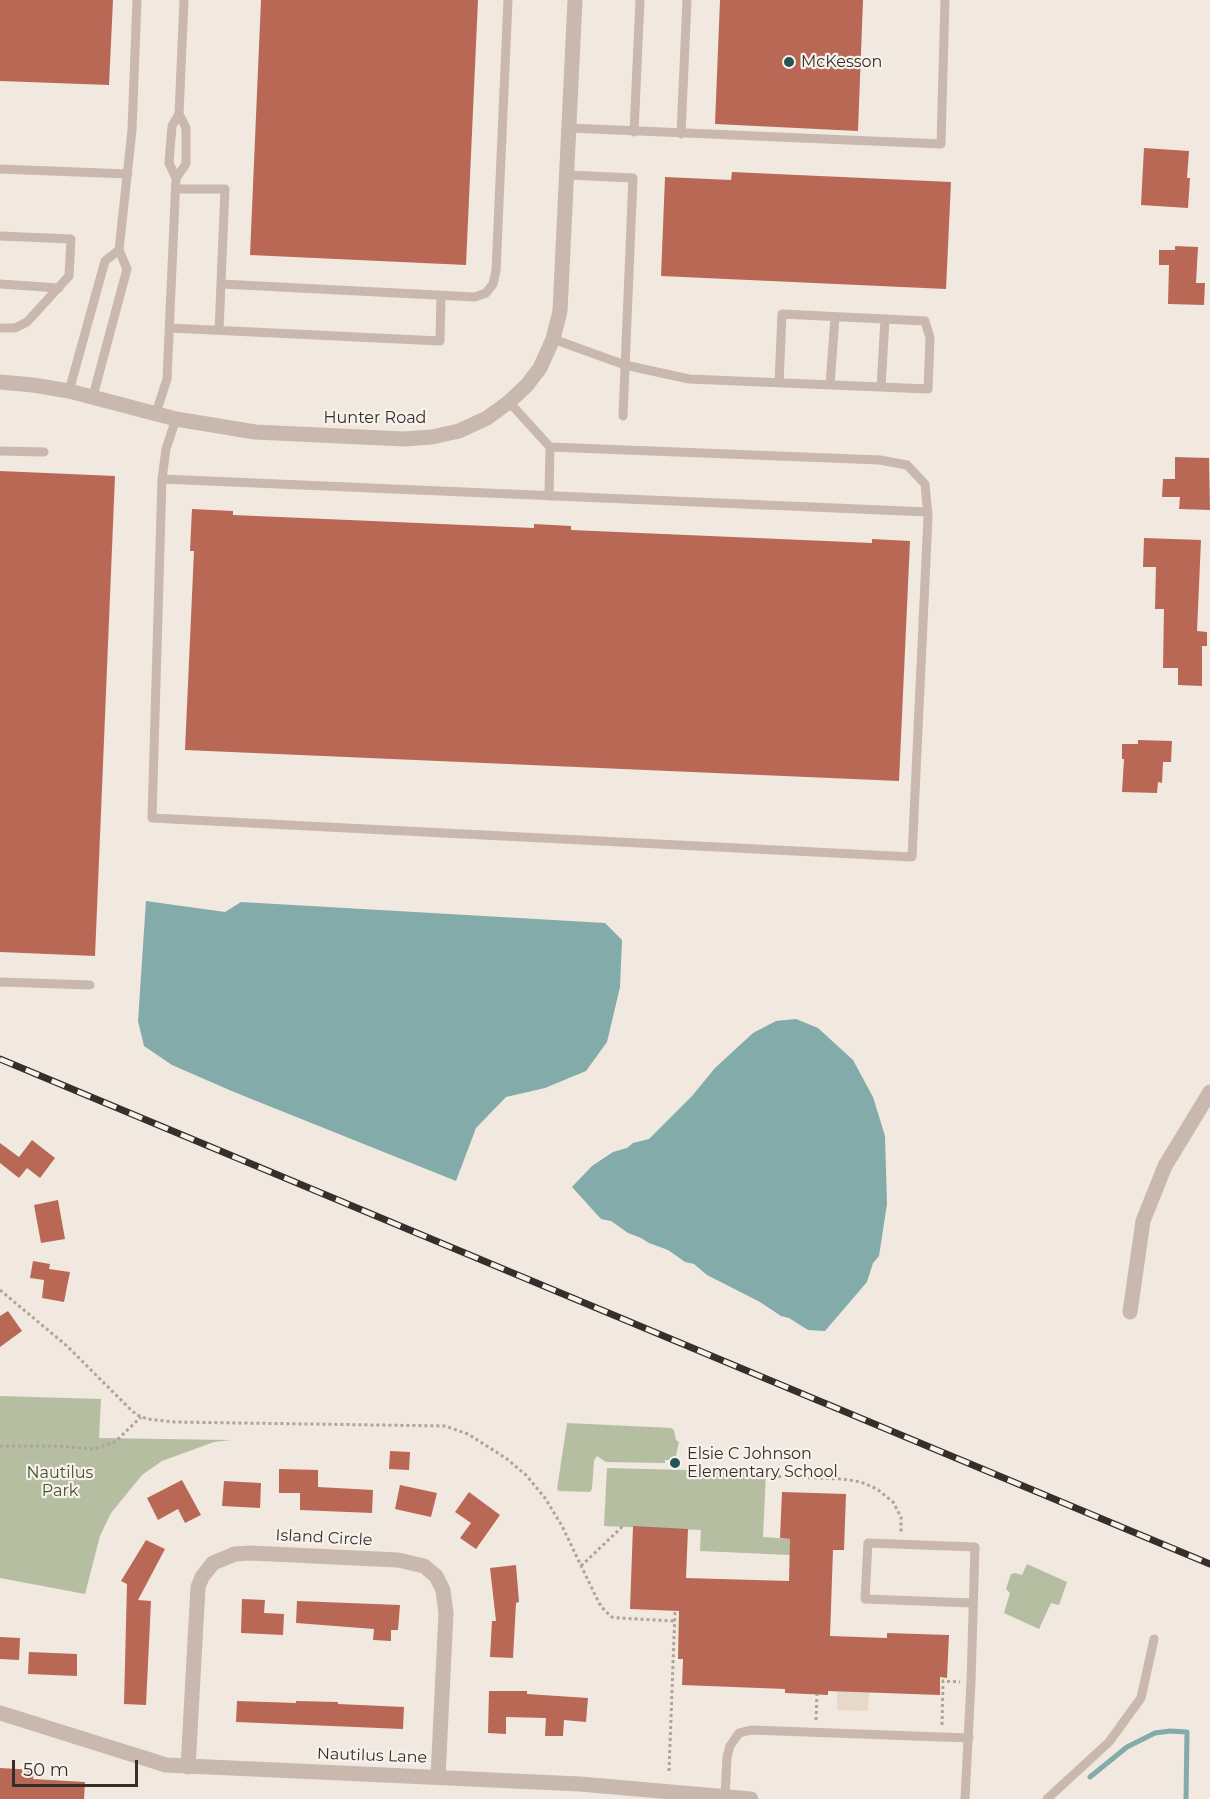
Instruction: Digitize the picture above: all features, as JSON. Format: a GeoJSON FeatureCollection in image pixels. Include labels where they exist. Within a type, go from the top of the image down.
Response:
{"type":"FeatureCollection","features":[{"type":"Feature","properties":{"kind":"street","name":"Hunter Road"},"geometry":{"type":"LineString","coordinates":[[0,382],[69,391],[177,419],[255,432],[404,439],[459,431],[487,418],[509,402],[527,385],[540,368],[553,339],[560,311],[575,0]]}},
{"type":"Feature","properties":{"kind":"street"},"geometry":{"type":"LineString","coordinates":[[1130,1312],[1143,1221],[1165,1166],[1210,1092]]}},
{"type":"Feature","properties":{"kind":"street","name":"Island Circle"},"geometry":{"type":"LineString","coordinates":[[188,1767],[198,1587],[208,1569],[222,1557],[261,1553],[398,1560],[424,1566],[436,1576],[445,1598],[446,1613],[438,1777]]}},
{"type":"Feature","properties":{"kind":"street","name":"Nautilus Lane"},"geometry":{"type":"LineString","coordinates":[[0,1713],[166,1765],[438,1777],[580,1792],[751,1799]]}},
{"type":"Feature","properties":{"kind":"lane"},"geometry":{"type":"LineString","coordinates":[[93,396],[127,269],[119,250],[132,130],[137,0]]}},
{"type":"Feature","properties":{"kind":"lane"},"geometry":{"type":"LineString","coordinates":[[177,178],[170,163],[172,126],[179,114],[184,0]]}},
{"type":"Feature","properties":{"kind":"lane"},"geometry":{"type":"LineString","coordinates":[[221,284],[441,296],[475,297],[486,292],[493,284],[496,271],[508,0]]}},
{"type":"Feature","properties":{"kind":"lane"},"geometry":{"type":"LineString","coordinates":[[634,132],[640,0]]}},
{"type":"Feature","properties":{"kind":"lane"},"geometry":{"type":"LineString","coordinates":[[681,134],[687,0]]}},
{"type":"Feature","properties":{"kind":"lane"},"geometry":{"type":"LineString","coordinates":[[570,128],[941,144],[945,0]]}},
{"type":"Feature","properties":{"kind":"lane"},"geometry":{"type":"LineString","coordinates":[[156,413],[167,379],[177,178],[186,164],[186,128],[179,114]]}},
{"type":"Feature","properties":{"kind":"lane"},"geometry":{"type":"LineString","coordinates":[[0,169],[128,174]]}},
{"type":"Feature","properties":{"kind":"lane"},"geometry":{"type":"LineString","coordinates":[[568,175],[633,178],[623,416]]}},
{"type":"Feature","properties":{"kind":"lane"},"geometry":{"type":"LineString","coordinates":[[176,189],[225,189],[219,330]]}},
{"type":"Feature","properties":{"kind":"lane"},"geometry":{"type":"LineString","coordinates":[[0,236],[71,239],[69,276],[27,322],[15,328],[0,328]]}},
{"type":"Feature","properties":{"kind":"lane"},"geometry":{"type":"LineString","coordinates":[[69,391],[105,261],[119,250]]}},
{"type":"Feature","properties":{"kind":"lane"},"geometry":{"type":"LineString","coordinates":[[0,284],[59,288]]}},
{"type":"Feature","properties":{"kind":"lane"},"geometry":{"type":"LineString","coordinates":[[170,328],[440,341],[441,296]]}},
{"type":"Feature","properties":{"kind":"lane"},"geometry":{"type":"LineString","coordinates":[[553,339],[625,365],[689,379],[779,383],[928,389],[930,338],[925,321],[782,314],[779,383]]}},
{"type":"Feature","properties":{"kind":"lane"},"geometry":{"type":"LineString","coordinates":[[830,385],[834,317]]}},
{"type":"Feature","properties":{"kind":"lane"},"geometry":{"type":"LineString","coordinates":[[881,387],[885,319]]}},
{"type":"Feature","properties":{"kind":"lane"},"geometry":{"type":"LineString","coordinates":[[509,402],[550,447],[549,496]]}},
{"type":"Feature","properties":{"kind":"lane"},"geometry":{"type":"LineString","coordinates":[[177,419],[166,449],[162,479],[152,818],[912,857],[928,512],[925,484],[906,465],[880,460],[550,447]]}},
{"type":"Feature","properties":{"kind":"lane"},"geometry":{"type":"LineString","coordinates":[[0,451],[44,453]]}},
{"type":"Feature","properties":{"kind":"lane"},"geometry":{"type":"LineString","coordinates":[[162,479],[928,512]]}},
{"type":"Feature","properties":{"kind":"lane"},"geometry":{"type":"LineString","coordinates":[[0,982],[90,985]]}},
{"type":"Feature","properties":{"kind":"lane"},"geometry":{"type":"LineString","coordinates":[[965,1799],[969,1738],[975,1546],[868,1543],[865,1599],[973,1603]]}},
{"type":"Feature","properties":{"kind":"lane"},"geometry":{"type":"LineString","coordinates":[[1047,1799],[1110,1742],[1141,1698],[1154,1639]]}},
{"type":"Feature","properties":{"kind":"lane"},"geometry":{"type":"LineString","coordinates":[[724,1797],[730,1746],[739,1733],[751,1730],[969,1738]]}},
{"type":"Feature","properties":{"kind":"path"},"geometry":{"type":"LineString","coordinates":[[0,1290],[66,1346],[141,1417],[160,1422],[452,1427],[491,1447],[526,1475],[553,1509],[599,1603],[612,1617],[674,1621]]}},
{"type":"Feature","properties":{"kind":"path"},"geometry":{"type":"LineString","coordinates":[[0,1446],[57,1446],[94,1449],[115,1442],[141,1417]]}},
{"type":"Feature","properties":{"kind":"path"},"geometry":{"type":"LineString","coordinates":[[766,1476],[843,1479],[861,1482],[877,1490],[893,1502],[900,1511],[901,1544]]}},
{"type":"Feature","properties":{"kind":"path"},"geometry":{"type":"LineString","coordinates":[[580,1566],[623,1526]]}},
{"type":"Feature","properties":{"kind":"path"},"geometry":{"type":"LineString","coordinates":[[669,1771],[675,1611]]}},
{"type":"Feature","properties":{"kind":"path"},"geometry":{"type":"LineString","coordinates":[[942,1725],[943,1681],[971,1682]]}},
{"type":"Feature","properties":{"kind":"path"},"geometry":{"type":"LineString","coordinates":[[816,1720],[817,1694]]}},
{"type":"Feature","properties":{"kind":"green space","name":"Nautilus Park"},"geometry":{"type":"Polygon","coordinates":[[[0,1396],[101,1399],[99,1438],[231,1440],[214,1442],[162,1461],[142,1475],[111,1513],[100,1536],[85,1594],[0,1578],[0,1396]]]}},
{"type":"Feature","properties":{"kind":"green space"},"geometry":{"type":"Polygon","coordinates":[[[567,1423],[671,1428],[679,1442],[675,1460],[665,1460],[665,1463],[606,1462],[597,1456],[594,1461],[590,1492],[559,1491],[557,1489],[567,1423]]]}},
{"type":"Feature","properties":{"kind":"green space"},"geometry":{"type":"Polygon","coordinates":[[[607,1468],[766,1472],[763,1537],[790,1539],[790,1555],[700,1551],[701,1530],[604,1526],[607,1468]]]}},
{"type":"Feature","properties":{"kind":"green space"},"geometry":{"type":"Polygon","coordinates":[[[1027,1564],[1067,1582],[1059,1605],[1051,1603],[1039,1629],[1004,1613],[1010,1593],[1006,1589],[1011,1574],[1022,1575],[1027,1564]]]}},
{"type":"Feature","properties":{"kind":"shaded area"},"geometry":{"type":"Polygon","coordinates":[[[837,1691],[869,1692],[868,1711],[837,1710],[837,1691]]]}},
{"type":"Feature","properties":{"kind":"water"},"geometry":{"type":"Polygon","coordinates":[[[146,901],[225,912],[241,902],[605,923],[622,940],[620,987],[607,1042],[586,1071],[545,1088],[506,1097],[476,1128],[456,1181],[234,1092],[172,1065],[144,1046],[138,1021],[146,901]]]}},
{"type":"Feature","properties":{"kind":"water"},"geometry":{"type":"Polygon","coordinates":[[[796,1019],[818,1028],[853,1060],[873,1097],[885,1136],[887,1204],[879,1256],[873,1263],[867,1282],[825,1331],[808,1330],[707,1275],[694,1264],[685,1262],[668,1250],[628,1233],[611,1221],[601,1219],[572,1187],[592,1166],[613,1152],[649,1139],[692,1096],[715,1068],[753,1033],[776,1021],[796,1019]]]}},
{"type":"Feature","properties":{"kind":"building"},"geometry":{"type":"Polygon","coordinates":[[[0,0],[113,0],[109,85],[0,81],[0,0]]]}},
{"type":"Feature","properties":{"kind":"building"},"geometry":{"type":"Polygon","coordinates":[[[261,0],[478,0],[466,265],[250,255],[261,0]]]}},
{"type":"Feature","properties":{"kind":"building","name":"McKesson"},"geometry":{"type":"Polygon","coordinates":[[[720,0],[863,0],[858,131],[715,124],[720,0]]]}},
{"type":"Feature","properties":{"kind":"building"},"geometry":{"type":"Polygon","coordinates":[[[1144,148],[1189,151],[1188,208],[1141,205],[1144,148]]]}},
{"type":"Feature","properties":{"kind":"building"},"geometry":{"type":"Polygon","coordinates":[[[732,172],[951,182],[946,289],[661,276],[665,177],[731,180],[732,172]]]}},
{"type":"Feature","properties":{"kind":"building"},"geometry":{"type":"Polygon","coordinates":[[[1175,246],[1198,247],[1196,283],[1205,283],[1204,305],[1168,304],[1169,265],[1159,265],[1159,250],[1175,250],[1175,246]]]}},
{"type":"Feature","properties":{"kind":"building"},"geometry":{"type":"Polygon","coordinates":[[[1175,457],[1209,458],[1210,510],[1179,509],[1180,497],[1162,497],[1163,479],[1175,479],[1175,457]]]}},
{"type":"Feature","properties":{"kind":"building"},"geometry":{"type":"Polygon","coordinates":[[[0,471],[115,476],[95,956],[0,952],[0,471]]]}},
{"type":"Feature","properties":{"kind":"building"},"geometry":{"type":"Polygon","coordinates":[[[192,509],[233,511],[233,515],[534,528],[534,524],[571,526],[571,530],[872,543],[872,539],[910,541],[899,781],[185,750],[194,551],[190,551],[192,509]]]}},
{"type":"Feature","properties":{"kind":"building"},"geometry":{"type":"Polygon","coordinates":[[[1144,538],[1201,540],[1197,631],[1207,632],[1207,646],[1202,646],[1202,686],[1178,685],[1178,668],[1163,668],[1164,609],[1155,609],[1156,567],[1143,567],[1144,538]]]}},
{"type":"Feature","properties":{"kind":"building"},"geometry":{"type":"Polygon","coordinates":[[[1138,740],[1172,741],[1171,762],[1163,762],[1162,783],[1158,782],[1157,793],[1122,792],[1124,759],[1122,759],[1122,744],[1138,744],[1138,740]]]}},
{"type":"Feature","properties":{"kind":"building"},"geometry":{"type":"Polygon","coordinates":[[[32,1140],[55,1158],[40,1178],[27,1168],[19,1178],[0,1163],[0,1143],[19,1157],[32,1140]]]}},
{"type":"Feature","properties":{"kind":"building"},"geometry":{"type":"Polygon","coordinates":[[[58,1200],[65,1239],[41,1243],[34,1205],[58,1200]]]}},
{"type":"Feature","properties":{"kind":"building"},"geometry":{"type":"Polygon","coordinates":[[[33,1261],[50,1264],[49,1269],[70,1272],[64,1302],[42,1298],[44,1280],[30,1278],[33,1261]]]}},
{"type":"Feature","properties":{"kind":"building"},"geometry":{"type":"Polygon","coordinates":[[[8,1311],[22,1331],[0,1347],[0,1316],[8,1311]]]}},
{"type":"Feature","properties":{"kind":"building"},"geometry":{"type":"Polygon","coordinates":[[[390,1451],[410,1452],[409,1470],[389,1469],[390,1451]]]}},
{"type":"Feature","properties":{"kind":"building"},"geometry":{"type":"Polygon","coordinates":[[[279,1469],[318,1470],[318,1487],[373,1490],[372,1513],[300,1510],[300,1493],[279,1493],[279,1469]]]}},
{"type":"Feature","properties":{"kind":"building"},"geometry":{"type":"Polygon","coordinates":[[[182,1480],[201,1515],[185,1523],[178,1509],[158,1520],[147,1498],[182,1480]]]}},
{"type":"Feature","properties":{"kind":"building"},"geometry":{"type":"Polygon","coordinates":[[[224,1481],[261,1483],[260,1508],[222,1506],[224,1481]]]}},
{"type":"Feature","properties":{"kind":"building"},"geometry":{"type":"Polygon","coordinates":[[[400,1485],[437,1493],[431,1517],[395,1509],[400,1485]]]}},
{"type":"Feature","properties":{"kind":"building"},"geometry":{"type":"Polygon","coordinates":[[[469,1492],[500,1515],[476,1549],[460,1538],[471,1523],[455,1512],[469,1492]]]}},
{"type":"Feature","properties":{"kind":"building"},"geometry":{"type":"Polygon","coordinates":[[[782,1492],[846,1494],[844,1550],[833,1550],[830,1636],[887,1638],[887,1633],[949,1635],[947,1678],[940,1677],[940,1695],[828,1691],[828,1695],[785,1693],[785,1689],[682,1685],[683,1659],[678,1659],[679,1611],[630,1609],[633,1526],[688,1529],[686,1578],[789,1581],[790,1539],[780,1538],[782,1492]]]}},
{"type":"Feature","properties":{"kind":"building"},"geometry":{"type":"Polygon","coordinates":[[[146,1540],[165,1549],[138,1600],[151,1601],[146,1705],[124,1704],[127,1584],[121,1581],[146,1540]]]}},
{"type":"Feature","properties":{"kind":"building"},"geometry":{"type":"Polygon","coordinates":[[[516,1565],[519,1602],[516,1603],[513,1658],[490,1657],[492,1621],[496,1621],[490,1568],[516,1565]]]}},
{"type":"Feature","properties":{"kind":"building"},"geometry":{"type":"Polygon","coordinates":[[[242,1599],[265,1600],[264,1613],[284,1614],[283,1635],[241,1633],[242,1599]]]}},
{"type":"Feature","properties":{"kind":"building"},"geometry":{"type":"Polygon","coordinates":[[[297,1601],[400,1605],[398,1630],[391,1630],[391,1641],[373,1640],[374,1629],[296,1623],[297,1601]]]}},
{"type":"Feature","properties":{"kind":"building"},"geometry":{"type":"Polygon","coordinates":[[[0,1637],[20,1638],[19,1660],[0,1659],[0,1637]]]}},
{"type":"Feature","properties":{"kind":"building"},"geometry":{"type":"Polygon","coordinates":[[[29,1652],[77,1654],[77,1676],[28,1674],[29,1652]]]}},
{"type":"Feature","properties":{"kind":"building"},"geometry":{"type":"Polygon","coordinates":[[[489,1691],[527,1691],[527,1694],[588,1698],[586,1722],[564,1720],[563,1736],[545,1736],[546,1718],[506,1717],[506,1734],[488,1733],[489,1691]]]}},
{"type":"Feature","properties":{"kind":"building"},"geometry":{"type":"Polygon","coordinates":[[[237,1701],[338,1702],[338,1704],[404,1707],[403,1729],[236,1722],[237,1701]]]}},
{"type":"Feature","properties":{"kind":"building"},"geometry":{"type":"Polygon","coordinates":[[[0,1768],[34,1770],[33,1779],[85,1782],[84,1799],[0,1799],[0,1768]]]}},
{"type":"Feature","properties":{"kind":"waterway"},"geometry":{"type":"LineString","coordinates":[[1090,1777],[1127,1747],[1155,1733],[1187,1732],[1186,1799]]}},
{"type":"Feature","properties":{"kind":"railway"},"geometry":{"type":"LineString","coordinates":[[0,1059],[1210,1564]]}},
{"type":"Feature","properties":{"kind":"place","name":"McKesson"},"geometry":{"type":"Point","coordinates":[789,62]}},
{"type":"Feature","properties":{"kind":"place","name":"Elsie C Johnson Elementary School"},"geometry":{"type":"Point","coordinates":[675,1463]}}]}
